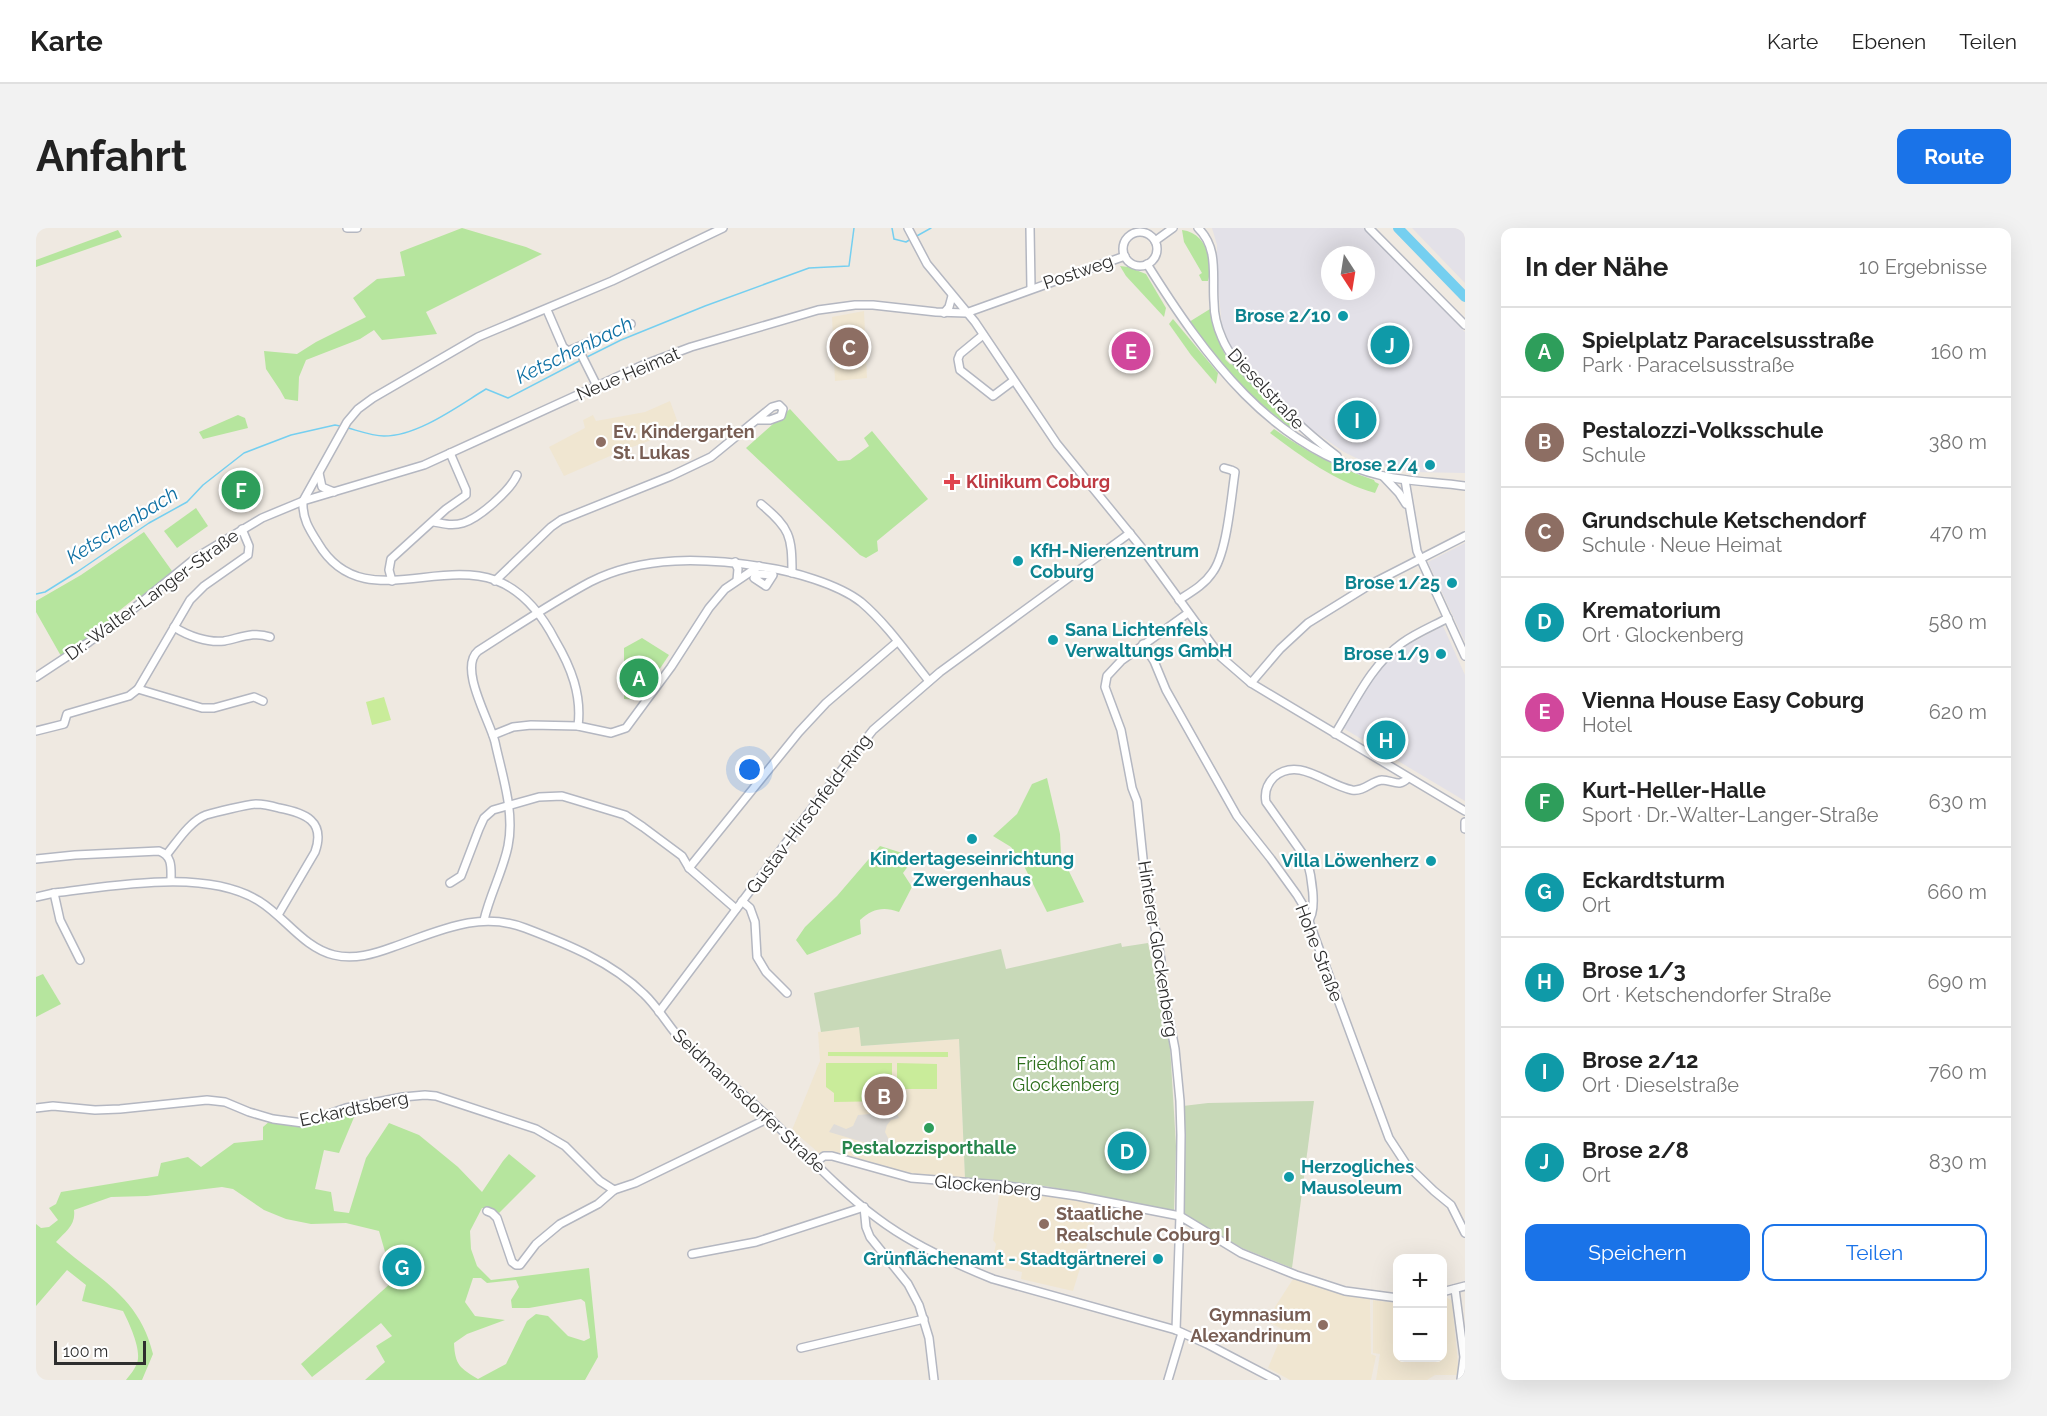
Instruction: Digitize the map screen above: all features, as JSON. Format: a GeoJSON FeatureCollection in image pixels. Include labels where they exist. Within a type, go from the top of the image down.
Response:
{"type":"FeatureCollection","features":[{"type":"Feature","properties":{"kind":"street"},"geometry":{"type":"LineString","coordinates":[[347,228],[357,228]]}},
{"type":"Feature","properties":{"kind":"street"},"geometry":{"type":"LineString","coordinates":[[578,726],[580,712],[571,672],[559,645],[538,613],[508,586],[495,580],[458,574],[392,581],[369,580],[351,574],[329,559],[306,524],[302,513],[303,501],[347,422],[358,409],[373,398],[478,337],[548,310],[723,228]]}},
{"type":"Feature","properties":{"kind":"street","name":"Postweg"},"geometry":{"type":"LineString","coordinates":[[1030,228],[1031,288]]}},
{"type":"Feature","properties":{"kind":"street"},"geometry":{"type":"LineString","coordinates":[[1155,241],[1173,228]]}},
{"type":"Feature","properties":{"kind":"street","name":"Dieselstraße"},"geometry":{"type":"LineString","coordinates":[[1198,228],[1211,246],[1216,320],[1222,338],[1235,360],[1300,427],[1348,464]]}},
{"type":"Feature","properties":{"kind":"street"},"geometry":{"type":"LineString","coordinates":[[1369,228],[1465,325]]}},
{"type":"Feature","properties":{"kind":"street"},"geometry":{"type":"LineString","coordinates":[[1131,231],[1145,233],[1155,241],[1156,254],[1147,264],[1134,265],[1125,256],[1124,243],[1131,231]]}},
{"type":"Feature","properties":{"kind":"street"},"geometry":{"type":"LineString","coordinates":[[911,235],[927,264],[983,335],[1062,450],[1130,533],[1221,657],[1251,682],[1465,812]]}},
{"type":"Feature","properties":{"kind":"street","name":"Postweg"},"geometry":{"type":"LineString","coordinates":[[966,313],[1125,256]]}},
{"type":"Feature","properties":{"kind":"street"},"geometry":{"type":"LineString","coordinates":[[1147,264],[1192,334],[1234,384],[1293,434],[1326,454],[1383,476],[1465,486]]}},
{"type":"Feature","properties":{"kind":"street"},"geometry":{"type":"LineString","coordinates":[[944,313],[949,307],[952,296]]}},
{"type":"Feature","properties":{"kind":"street","name":"Neue Heimat"},"geometry":{"type":"LineString","coordinates":[[303,501],[407,471],[643,365],[691,347],[818,310],[873,305],[944,313],[966,313]]}},
{"type":"Feature","properties":{"kind":"street"},"geometry":{"type":"LineString","coordinates":[[548,310],[566,350],[571,351],[580,351],[631,324]]}},
{"type":"Feature","properties":{"kind":"street"},"geometry":{"type":"LineString","coordinates":[[983,335],[960,354],[958,358],[960,370],[993,396],[1013,381]]}},
{"type":"Feature","properties":{"kind":"street"},"geometry":{"type":"LineString","coordinates":[[580,351],[597,386]]}},
{"type":"Feature","properties":{"kind":"street"},"geometry":{"type":"LineString","coordinates":[[495,580],[561,520],[711,457],[757,420]]}},
{"type":"Feature","properties":{"kind":"street"},"geometry":{"type":"LineString","coordinates":[[392,581],[389,570],[391,559],[466,495],[450,453]]}},
{"type":"Feature","properties":{"kind":"street"},"geometry":{"type":"LineString","coordinates":[[1179,600],[1207,579],[1214,571],[1222,552],[1235,472],[1224,468]]}},
{"type":"Feature","properties":{"kind":"street"},"geometry":{"type":"LineString","coordinates":[[319,472],[322,487],[334,492]]}},
{"type":"Feature","properties":{"kind":"street"},"geometry":{"type":"LineString","coordinates":[[434,522],[455,524],[472,518],[510,486],[517,475]]}},
{"type":"Feature","properties":{"kind":"street"},"geometry":{"type":"LineString","coordinates":[[1383,476],[1399,493],[1409,509]]}},
{"type":"Feature","properties":{"kind":"street"},"geometry":{"type":"LineString","coordinates":[[1405,480],[1414,541],[1420,560],[1465,657]]}},
{"type":"Feature","properties":{"kind":"street","name":"Dr.-Walter-Langer-Straße"},"geometry":{"type":"LineString","coordinates":[[36,677],[146,600],[197,557],[272,513],[303,501]]}},
{"type":"Feature","properties":{"kind":"street"},"geometry":{"type":"LineString","coordinates":[[761,504],[779,519],[786,529],[792,553],[792,573]]}},
{"type":"Feature","properties":{"kind":"street"},"geometry":{"type":"LineString","coordinates":[[36,731],[64,724],[67,714],[129,696],[138,689],[190,600],[204,586],[248,555],[249,546],[242,529]]}},
{"type":"Feature","properties":{"kind":"street","name":"Gustav-Hirschfeld-Ring"},"geometry":{"type":"LineString","coordinates":[[659,1012],[861,743],[929,681],[1130,533]]}},
{"type":"Feature","properties":{"kind":"street"},"geometry":{"type":"LineString","coordinates":[[1251,682],[1308,622],[1371,584],[1465,536]]}},
{"type":"Feature","properties":{"kind":"street"},"geometry":{"type":"LineString","coordinates":[[484,920],[509,843],[510,821],[493,735],[480,702],[472,674],[471,660],[478,651],[590,582],[632,567],[698,559],[735,562],[792,573],[860,601],[929,681]]}},
{"type":"Feature","properties":{"kind":"street"},"geometry":{"type":"LineString","coordinates":[[735,562],[738,569],[737,580]]}},
{"type":"Feature","properties":{"kind":"street"},"geometry":{"type":"LineString","coordinates":[[493,735],[531,725],[578,726],[611,733],[620,732],[629,726],[709,608],[737,580],[759,566]]}},
{"type":"Feature","properties":{"kind":"street","name":"Hinterer Glockenberg"},"geometry":{"type":"LineString","coordinates":[[1168,1380],[1179,1332],[1180,1112],[1174,1041],[1144,868],[1137,801],[1132,788],[1121,730],[1105,687],[1112,670],[1143,644],[1188,613]]}},
{"type":"Feature","properties":{"kind":"street"},"geometry":{"type":"LineString","coordinates":[[1335,734],[1362,688],[1387,656],[1402,643],[1448,618]]}},
{"type":"Feature","properties":{"kind":"street"},"geometry":{"type":"LineString","coordinates":[[174,627],[183,633],[211,641],[254,634],[270,637]]}},
{"type":"Feature","properties":{"kind":"street"},"geometry":{"type":"LineString","coordinates":[[688,867],[798,732],[826,703],[897,642]]}},
{"type":"Feature","properties":{"kind":"street","name":"Hohe Straße"},"geometry":{"type":"LineString","coordinates":[[1143,644],[1154,661],[1166,690],[1237,816],[1297,895],[1389,1138],[1406,1164],[1451,1205],[1465,1233]]}},
{"type":"Feature","properties":{"kind":"street"},"geometry":{"type":"LineString","coordinates":[[138,689],[202,708],[214,708],[254,697],[263,701]]}},
{"type":"Feature","properties":{"kind":"street"},"geometry":{"type":"LineString","coordinates":[[1308,921],[1312,915],[1313,906],[1309,867],[1307,860],[1266,802],[1265,792],[1271,780],[1290,768],[1304,771],[1352,790],[1361,790],[1382,780],[1398,784],[1408,778]]}},
{"type":"Feature","properties":{"kind":"street"},"geometry":{"type":"LineString","coordinates":[[450,883],[461,876],[484,818],[493,810],[539,797],[561,796],[625,815],[682,856],[688,867],[736,909]]}},
{"type":"Feature","properties":{"kind":"street"},"geometry":{"type":"LineString","coordinates":[[166,854],[198,819],[207,815],[255,804],[301,813],[315,825],[318,843],[278,915]]}},
{"type":"Feature","properties":{"kind":"street"},"geometry":{"type":"LineString","coordinates":[[1465,822],[1465,829]]}},
{"type":"Feature","properties":{"kind":"street"},"geometry":{"type":"LineString","coordinates":[[36,859],[159,851],[166,854],[171,864],[171,881]]}},
{"type":"Feature","properties":{"kind":"street","name":"Seidmannsdorfer Straße"},"geometry":{"type":"LineString","coordinates":[[36,897],[54,893],[171,881],[206,884],[239,892],[258,900],[312,946],[333,955],[354,957],[384,951],[467,922],[504,921],[523,927],[597,959],[629,980],[647,996],[686,1044],[864,1207],[886,1224],[926,1248],[993,1279],[1179,1332],[1276,1380]]}},
{"type":"Feature","properties":{"kind":"street"},"geometry":{"type":"LineString","coordinates":[[54,893],[60,920],[80,960]]}},
{"type":"Feature","properties":{"kind":"street"},"geometry":{"type":"LineString","coordinates":[[742,901],[750,908],[755,922],[757,957],[766,972],[787,993]]}},
{"type":"Feature","properties":{"kind":"street","name":"Eckardtsberg"},"geometry":{"type":"LineString","coordinates":[[36,1108],[53,1106],[95,1110],[120,1109],[207,1100],[225,1102],[273,1119],[303,1123],[346,1108],[403,1097],[436,1096],[536,1129],[565,1146],[600,1181],[614,1190]]}},
{"type":"Feature","properties":{"kind":"street"},"geometry":{"type":"LineString","coordinates":[[487,1211],[497,1218],[512,1263],[518,1265],[560,1224],[598,1204],[614,1190],[635,1183],[769,1118]]}},
{"type":"Feature","properties":{"kind":"street","name":"Glockenberg"},"geometry":{"type":"LineString","coordinates":[[816,1162],[821,1157],[832,1156],[911,1178],[1001,1185],[1152,1209],[1180,1216],[1241,1253],[1296,1275],[1345,1291],[1393,1297]]}},
{"type":"Feature","properties":{"kind":"street"},"geometry":{"type":"LineString","coordinates":[[692,1254],[756,1242],[864,1207],[868,1233],[908,1284],[919,1305],[929,1338],[933,1380]]}},
{"type":"Feature","properties":{"kind":"street"},"geometry":{"type":"LineString","coordinates":[[1447,1291],[1465,1286]]}},
{"type":"Feature","properties":{"kind":"street"},"geometry":{"type":"LineString","coordinates":[[1455,1289],[1464,1357],[1461,1380]]}},
{"type":"Feature","properties":{"kind":"street"},"geometry":{"type":"LineString","coordinates":[[801,1348],[924,1319]]}},
{"type":"Feature","properties":{"kind":"shaded area"},"geometry":{"type":"Polygon","coordinates":[[[1212,228],[1364,228],[1465,332],[1465,473],[1410,472],[1369,461],[1366,463],[1344,452],[1308,427],[1245,366],[1231,348],[1222,325],[1217,278],[1217,245],[1212,228]]]}},
{"type":"Feature","properties":{"kind":"shaded area"},"geometry":{"type":"Polygon","coordinates":[[[1412,228],[1465,228],[1465,283],[1412,228]]]}},
{"type":"Feature","properties":{"kind":"shaded area"},"geometry":{"type":"Polygon","coordinates":[[[864,311],[867,378],[835,381],[832,317],[864,311]]]}},
{"type":"Feature","properties":{"kind":"shaded area","name":"Ev. Kindergarten St. Lukas"},"geometry":{"type":"Polygon","coordinates":[[[670,401],[678,423],[656,433],[657,438],[564,476],[549,447],[585,428],[583,420],[593,415],[596,421],[645,412],[670,401]]]}},
{"type":"Feature","properties":{"kind":"shaded area"},"geometry":{"type":"Polygon","coordinates":[[[1465,543],[1465,642],[1428,562],[1465,543]]]}},
{"type":"Feature","properties":{"kind":"shaded area"},"geometry":{"type":"Polygon","coordinates":[[[1443,626],[1465,675],[1465,801],[1343,728],[1362,695],[1383,666],[1404,647],[1443,626]]]}},
{"type":"Feature","properties":{"kind":"shaded area"},"geometry":{"type":"Polygon","coordinates":[[[860,1027],[862,1046],[959,1039],[965,1180],[916,1177],[828,1152],[819,1153],[792,1130],[820,1061],[818,1032],[860,1027]]]}},
{"type":"Feature","properties":{"kind":"shaded area"},"geometry":{"type":"Polygon","coordinates":[[[877,1108],[895,1109],[899,1118],[891,1120],[885,1132],[891,1144],[901,1145],[900,1153],[829,1132],[834,1124],[846,1129],[853,1126],[858,1115],[870,1114],[877,1108]]]}},
{"type":"Feature","properties":{"kind":"shaded area","name":"Staatliche Realschule Coburg I"},"geometry":{"type":"Polygon","coordinates":[[[1000,1188],[1100,1203],[1073,1291],[1021,1279],[1022,1272],[991,1265],[996,1244],[993,1240],[1000,1188]]]}},
{"type":"Feature","properties":{"kind":"shaded area","name":"Gymnasium Alexandrinum"},"geometry":{"type":"Polygon","coordinates":[[[1293,1279],[1370,1299],[1371,1354],[1376,1356],[1371,1380],[1290,1380],[1268,1368],[1284,1330],[1266,1321],[1293,1279]]]}},
{"type":"Feature","properties":{"kind":"shaded area"},"geometry":{"type":"Polygon","coordinates":[[[1447,1298],[1452,1301],[1459,1375],[1435,1375],[1427,1380],[1376,1380],[1380,1354],[1373,1353],[1373,1300],[1393,1302],[1393,1362],[1447,1362],[1447,1298]]]}},
{"type":"Feature","properties":{"kind":"green space"},"geometry":{"type":"Polygon","coordinates":[[[462,228],[542,254],[426,312],[437,334],[382,340],[374,330],[360,339],[306,360],[299,377],[298,401],[285,399],[266,369],[264,351],[297,354],[366,317],[353,298],[377,279],[405,276],[400,252],[462,228]]]}},
{"type":"Feature","properties":{"kind":"green space"},"geometry":{"type":"Polygon","coordinates":[[[118,230],[122,237],[36,267],[36,260],[118,230]]]}},
{"type":"Feature","properties":{"kind":"green space"},"geometry":{"type":"Polygon","coordinates":[[[1182,230],[1197,236],[1206,249],[1210,265],[1208,281],[1202,281],[1199,275],[1202,273],[1184,242],[1182,230]]]}},
{"type":"Feature","properties":{"kind":"green space"},"geometry":{"type":"Polygon","coordinates":[[[1120,266],[1146,274],[1166,308],[1164,317],[1126,276],[1120,266]]]}},
{"type":"Feature","properties":{"kind":"green space"},"geometry":{"type":"Polygon","coordinates":[[[1210,309],[1225,359],[1234,365],[1292,427],[1289,427],[1242,388],[1189,322],[1210,309]]]}},
{"type":"Feature","properties":{"kind":"green space"},"geometry":{"type":"Polygon","coordinates":[[[1173,319],[1218,373],[1216,384],[1169,324],[1173,319]]]}},
{"type":"Feature","properties":{"kind":"green space"},"geometry":{"type":"Polygon","coordinates":[[[790,409],[838,461],[850,460],[869,446],[864,438],[872,431],[928,499],[877,541],[878,551],[866,558],[860,555],[746,448],[790,409]]]}},
{"type":"Feature","properties":{"kind":"green space"},"geometry":{"type":"Polygon","coordinates":[[[238,415],[245,418],[248,428],[203,439],[199,432],[238,415]]]}},
{"type":"Feature","properties":{"kind":"green space"},"geometry":{"type":"Polygon","coordinates":[[[1274,429],[1322,458],[1374,480],[1379,484],[1375,493],[1320,468],[1270,433],[1274,429]]]}},
{"type":"Feature","properties":{"kind":"green space"},"geometry":{"type":"Polygon","coordinates":[[[196,508],[208,526],[177,548],[164,531],[196,508]]]}},
{"type":"Feature","properties":{"kind":"green space"},"geometry":{"type":"Polygon","coordinates":[[[144,532],[172,571],[142,598],[139,595],[115,614],[117,618],[61,656],[36,612],[36,601],[81,575],[144,532]]]}},
{"type":"Feature","properties":{"kind":"green space"},"geometry":{"type":"Polygon","coordinates":[[[642,638],[669,655],[639,700],[624,699],[624,648],[642,638]]]}},
{"type":"Feature","properties":{"kind":"green space"},"geometry":{"type":"Polygon","coordinates":[[[384,697],[391,720],[372,725],[366,702],[384,697]]]}},
{"type":"Feature","properties":{"kind":"green space"},"geometry":{"type":"Polygon","coordinates":[[[1047,778],[1060,834],[1061,855],[1084,902],[1047,912],[1024,866],[1011,847],[993,836],[1017,814],[1032,784],[1047,778]]]}},
{"type":"Feature","properties":{"kind":"green space"},"geometry":{"type":"Polygon","coordinates":[[[880,846],[915,857],[903,873],[912,887],[899,912],[888,909],[873,911],[860,920],[861,934],[807,955],[796,940],[805,927],[837,896],[880,846]]]}},
{"type":"Feature","properties":{"kind":"green space","name":"Friedhof am Glockenberg"},"geometry":{"type":"Polygon","coordinates":[[[1121,943],[1122,947],[1148,943],[1170,1046],[1176,1146],[1174,1211],[1045,1186],[965,1179],[959,1039],[861,1046],[859,1027],[821,1032],[814,993],[1001,949],[1006,969],[1121,943]]]}},
{"type":"Feature","properties":{"kind":"green space"},"geometry":{"type":"Polygon","coordinates":[[[43,974],[61,1004],[36,1017],[36,977],[43,974]]]}},
{"type":"Feature","properties":{"kind":"green space"},"geometry":{"type":"Polygon","coordinates":[[[828,1052],[948,1052],[948,1057],[828,1056],[828,1052]]]}},
{"type":"Feature","properties":{"kind":"green space"},"geometry":{"type":"Polygon","coordinates":[[[826,1063],[892,1063],[892,1101],[834,1102],[834,1093],[826,1087],[826,1063]]]}},
{"type":"Feature","properties":{"kind":"green space"},"geometry":{"type":"Polygon","coordinates":[[[897,1063],[937,1064],[937,1089],[897,1089],[897,1063]]]}},
{"type":"Feature","properties":{"kind":"green space"},"geometry":{"type":"Polygon","coordinates":[[[1314,1101],[1292,1268],[1242,1248],[1182,1213],[1183,1106],[1208,1103],[1314,1101]]]}},
{"type":"Feature","properties":{"kind":"green space"},"geometry":{"type":"Polygon","coordinates":[[[346,1109],[355,1115],[339,1153],[324,1150],[315,1189],[331,1192],[334,1211],[349,1213],[366,1158],[389,1123],[419,1135],[458,1167],[482,1192],[509,1154],[536,1176],[499,1213],[493,1209],[482,1208],[470,1231],[471,1249],[477,1266],[491,1280],[589,1268],[598,1357],[585,1380],[365,1380],[385,1362],[376,1346],[392,1336],[381,1323],[312,1377],[301,1364],[392,1282],[395,1273],[388,1262],[379,1231],[346,1223],[311,1224],[286,1219],[264,1210],[233,1189],[222,1187],[147,1196],[111,1197],[74,1210],[72,1224],[56,1242],[114,1289],[138,1317],[153,1354],[142,1380],[126,1380],[137,1363],[138,1351],[123,1311],[82,1301],[86,1285],[67,1270],[36,1306],[36,1224],[41,1228],[49,1227],[58,1220],[49,1208],[56,1204],[61,1192],[158,1176],[161,1163],[188,1157],[201,1167],[234,1143],[263,1140],[263,1127],[271,1120],[312,1125],[346,1109]],[[473,1278],[465,1302],[475,1316],[505,1320],[467,1334],[454,1343],[457,1361],[467,1372],[478,1379],[506,1364],[527,1321],[536,1314],[548,1316],[568,1336],[584,1341],[590,1338],[585,1302],[581,1299],[529,1308],[512,1308],[511,1300],[519,1287],[516,1280],[487,1283],[481,1278],[473,1278]]]}},
{"type":"Feature","properties":{"kind":"waterway","name":"Ketschenbach"},"geometry":{"type":"LineString","coordinates":[[585,358],[621,340],[705,306],[809,268],[849,266],[854,228]]}},
{"type":"Feature","properties":{"kind":"waterway","name":"Ketschenbach"},"geometry":{"type":"LineString","coordinates":[[892,228],[894,239],[906,242],[911,239]]}},
{"type":"Feature","properties":{"kind":"waterway","name":"Ketschenbach"},"geometry":{"type":"LineString","coordinates":[[915,237],[931,228]]}},
{"type":"Feature","properties":{"kind":"waterway"},"geometry":{"type":"LineString","coordinates":[[1398,228],[1465,297]]}},
{"type":"Feature","properties":{"kind":"waterway","name":"Ketschenbach"},"geometry":{"type":"LineString","coordinates":[[348,428],[384,436],[397,435],[424,426],[486,389],[508,398],[581,360]]}},
{"type":"Feature","properties":{"kind":"waterway","name":"Ketschenbach"},"geometry":{"type":"LineString","coordinates":[[36,594],[45,592],[149,523],[187,502],[203,485],[244,453],[291,435],[335,425],[340,426]]}},
{"type":"Feature","properties":{"kind":"place","name":"Brose 2/10"},"geometry":{"type":"Point","coordinates":[1343,316]}},
{"type":"Feature","properties":{"kind":"place","name":"Brose 2/8"},"geometry":{"type":"Point","coordinates":[1390,345]}},
{"type":"Feature","properties":{"kind":"place","name":"Grundschule Ketschendorf"},"geometry":{"type":"Point","coordinates":[849,347]}},
{"type":"Feature","properties":{"kind":"place","name":"Vienna House Easy Coburg"},"geometry":{"type":"Point","coordinates":[1131,351]}},
{"type":"Feature","properties":{"kind":"place","name":"Brose 2/12"},"geometry":{"type":"Point","coordinates":[1357,420]}},
{"type":"Feature","properties":{"kind":"place","name":"Ev. Kindergarten St. Lukas"},"geometry":{"type":"Point","coordinates":[601,442]}},
{"type":"Feature","properties":{"kind":"place","name":"Brose 2/4"},"geometry":{"type":"Point","coordinates":[1430,465]}},
{"type":"Feature","properties":{"kind":"place","name":"Klinikum Coburg"},"geometry":{"type":"Point","coordinates":[952,482]}},
{"type":"Feature","properties":{"kind":"place","name":"Kurt-Heller-Halle"},"geometry":{"type":"Point","coordinates":[241,490]}},
{"type":"Feature","properties":{"kind":"place","name":"KfH-Nierenzentrum Coburg"},"geometry":{"type":"Point","coordinates":[1018,561]}},
{"type":"Feature","properties":{"kind":"place","name":"Brose 1/25"},"geometry":{"type":"Point","coordinates":[1452,583]}},
{"type":"Feature","properties":{"kind":"place","name":"Sana Lichtenfels Verwaltungs GmbH"},"geometry":{"type":"Point","coordinates":[1053,640]}},
{"type":"Feature","properties":{"kind":"place","name":"Brose 1/9"},"geometry":{"type":"Point","coordinates":[1441,654]}},
{"type":"Feature","properties":{"kind":"place","name":"Spielplatz Paracelsusstraße"},"geometry":{"type":"Point","coordinates":[639,678]}},
{"type":"Feature","properties":{"kind":"place","name":"Brose 1/3"},"geometry":{"type":"Point","coordinates":[1386,740]}},
{"type":"Feature","properties":{"kind":"place","name":"Kindertageseinrichtung Zwergenhaus"},"geometry":{"type":"Point","coordinates":[972,839]}},
{"type":"Feature","properties":{"kind":"place","name":"Villa Löwenherz"},"geometry":{"type":"Point","coordinates":[1431,861]}},
{"type":"Feature","properties":{"kind":"place","name":"Pestalozzi-Volksschule"},"geometry":{"type":"Point","coordinates":[884,1096]}},
{"type":"Feature","properties":{"kind":"place","name":"Pestalozzisporthalle"},"geometry":{"type":"Point","coordinates":[929,1128]}},
{"type":"Feature","properties":{"kind":"place","name":"Krematorium"},"geometry":{"type":"Point","coordinates":[1127,1151]}},
{"type":"Feature","properties":{"kind":"place","name":"Herzogliches Mausoleum"},"geometry":{"type":"Point","coordinates":[1289,1177]}},
{"type":"Feature","properties":{"kind":"place","name":"Staatliche Realschule Coburg I"},"geometry":{"type":"Point","coordinates":[1044,1224]}},
{"type":"Feature","properties":{"kind":"place","name":"Grünflächenamt - Stadtgärtnerei"},"geometry":{"type":"Point","coordinates":[1158,1259]}},
{"type":"Feature","properties":{"kind":"place","name":"Eckardtsturm"},"geometry":{"type":"Point","coordinates":[402,1267]}},
{"type":"Feature","properties":{"kind":"place","name":"Gymnasium Alexandrinum"},"geometry":{"type":"Point","coordinates":[1323,1325]}}]}
